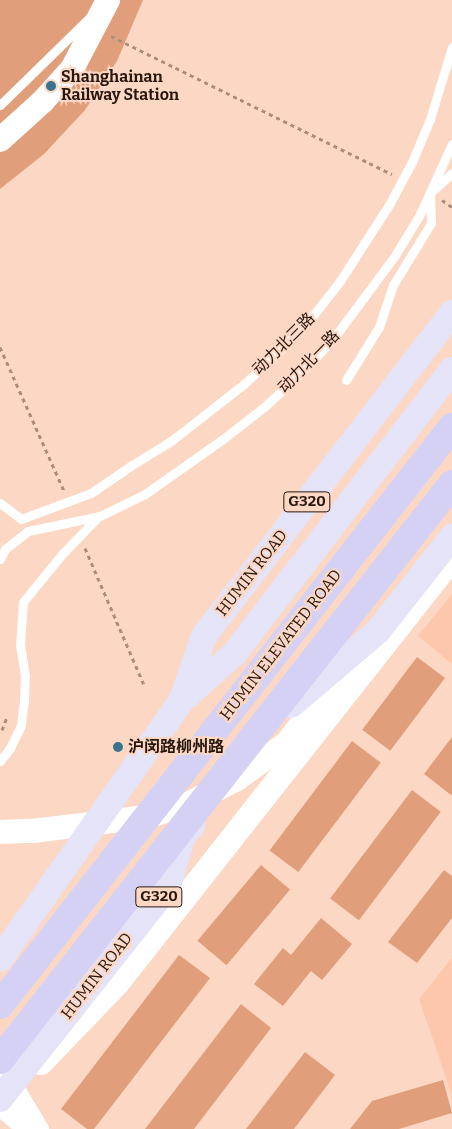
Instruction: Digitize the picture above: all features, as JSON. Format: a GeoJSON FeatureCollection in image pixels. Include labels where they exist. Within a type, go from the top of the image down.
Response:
{"type":"FeatureCollection","features":[{"type":"Feature","properties":{"kind":"highway","name":"HUMIN ELEVATED ROAD"},"geometry":{"type":"LineString","coordinates":[[0,1005],[452,427]]}},
{"type":"Feature","properties":{"kind":"highway"},"geometry":{"type":"LineString","coordinates":[[2,1087],[452,484]]}},
{"type":"Feature","properties":{"kind":"main road"},"geometry":{"type":"LineString","coordinates":[[0,140],[43,101],[72,69],[108,0]]}},
{"type":"Feature","properties":{"kind":"main road","name":"HUMIN ROAD"},"geometry":{"type":"LineString","coordinates":[[181,701],[204,636],[452,313]]}},
{"type":"Feature","properties":{"kind":"main road","name":"HUMIN ROAD"},"geometry":{"type":"LineString","coordinates":[[0,959],[181,701],[234,654],[452,370]]}},
{"type":"Feature","properties":{"kind":"main road","name":"HUMIN ROAD"},"geometry":{"type":"LineString","coordinates":[[2,1087],[168,886],[182,838],[291,705],[452,502]]}},
{"type":"Feature","properties":{"kind":"main road"},"geometry":{"type":"LineString","coordinates":[[0,832],[33,831],[146,817],[190,803],[237,779],[286,743],[452,526]]}},
{"type":"Feature","properties":{"kind":"main road","name":"HUMIN ROAD"},"geometry":{"type":"LineString","coordinates":[[291,705],[378,631],[452,538]]}},
{"type":"Feature","properties":{"kind":"main road"},"geometry":{"type":"LineString","coordinates":[[30,1129],[2,1087],[118,984],[452,559]]}},
{"type":"Feature","properties":{"kind":"main road"},"geometry":{"type":"LineString","coordinates":[[0,1047],[182,838]]}},
{"type":"Feature","properties":{"kind":"street"},"geometry":{"type":"LineString","coordinates":[[2,1087],[41,1129]]}},
{"type":"Feature","properties":{"kind":"lane"},"geometry":{"type":"LineString","coordinates":[[0,105],[108,0]]}},
{"type":"Feature","properties":{"kind":"lane","name":"动力北三路"},"geometry":{"type":"LineString","coordinates":[[0,503],[21,519],[91,493],[171,441],[244,384],[311,318],[367,242],[403,179],[430,119],[452,47]]}},
{"type":"Feature","properties":{"kind":"lane","name":"动力北一路"},"geometry":{"type":"LineString","coordinates":[[100,516],[145,494],[189,464],[264,408],[300,374],[333,339],[366,298],[394,257],[430,193],[452,144]]}},
{"type":"Feature","properties":{"kind":"lane"},"geometry":{"type":"LineString","coordinates":[[346,380],[379,327],[393,285],[431,223],[430,193],[452,173]]}},
{"type":"Feature","properties":{"kind":"lane"},"geometry":{"type":"LineString","coordinates":[[0,559],[5,549],[28,531],[100,516]]}},
{"type":"Feature","properties":{"kind":"lane"},"geometry":{"type":"LineString","coordinates":[[0,760],[10,748],[21,725],[25,676],[20,646],[23,602],[63,553],[100,516]]}},
{"type":"Feature","properties":{"kind":"path"},"geometry":{"type":"LineString","coordinates":[[95,28],[403,179]]}},
{"type":"Feature","properties":{"kind":"path"},"geometry":{"type":"LineString","coordinates":[[430,193],[452,206]]}},
{"type":"Feature","properties":{"kind":"shaded area"},"geometry":{"type":"Polygon","coordinates":[[[452,594],[452,664],[418,636],[452,594]]]}},
{"type":"Feature","properties":{"kind":"shaded area"},"geometry":{"type":"Polygon","coordinates":[[[452,958],[452,1095],[419,999],[452,958]]]}},
{"type":"Feature","properties":{"kind":"building","name":"Shanghainan Railway Station"},"geometry":{"type":"Polygon","coordinates":[[[0,0],[143,0],[117,61],[85,110],[44,154],[0,189],[0,0]]]}},
{"type":"Feature","properties":{"kind":"building"},"geometry":{"type":"Polygon","coordinates":[[[417,657],[445,678],[390,751],[362,730],[417,657]]]}},
{"type":"Feature","properties":{"kind":"building"},"geometry":{"type":"Polygon","coordinates":[[[452,737],[452,794],[451,795],[424,774],[452,737]]]}},
{"type":"Feature","properties":{"kind":"building"},"geometry":{"type":"Polygon","coordinates":[[[352,741],[381,763],[298,872],[270,850],[352,741]]]}},
{"type":"Feature","properties":{"kind":"building"},"geometry":{"type":"Polygon","coordinates":[[[412,790],[441,812],[359,920],[330,899],[412,790]]]}},
{"type":"Feature","properties":{"kind":"building"},"geometry":{"type":"Polygon","coordinates":[[[261,865],[290,889],[226,965],[197,941],[261,865]]]}},
{"type":"Feature","properties":{"kind":"building"},"geometry":{"type":"Polygon","coordinates":[[[444,870],[452,876],[452,918],[417,963],[388,942],[444,870]]]}},
{"type":"Feature","properties":{"kind":"building"},"geometry":{"type":"Polygon","coordinates":[[[321,918],[352,944],[322,980],[311,971],[283,1006],[254,984],[283,948],[291,955],[321,918]]]}},
{"type":"Feature","properties":{"kind":"building"},"geometry":{"type":"Polygon","coordinates":[[[179,955],[210,978],[94,1129],[87,1129],[61,1109],[179,955]]]}},
{"type":"Feature","properties":{"kind":"building"},"geometry":{"type":"Polygon","coordinates":[[[241,1004],[271,1028],[194,1129],[145,1129],[241,1004]]]}},
{"type":"Feature","properties":{"kind":"building"},"geometry":{"type":"Polygon","coordinates":[[[305,1052],[335,1075],[294,1129],[246,1129],[305,1052]]]}},
{"type":"Feature","properties":{"kind":"building"},"geometry":{"type":"Polygon","coordinates":[[[443,1080],[452,1113],[399,1129],[350,1129],[372,1101],[443,1080]]]}},
{"type":"Feature","properties":{"kind":"place","name":"Shanghainan Railway Station"},"geometry":{"type":"Point","coordinates":[51,86]}},
{"type":"Feature","properties":{"kind":"place","name":"沪闵路柳州路"},"geometry":{"type":"Point","coordinates":[118,747]}}]}
